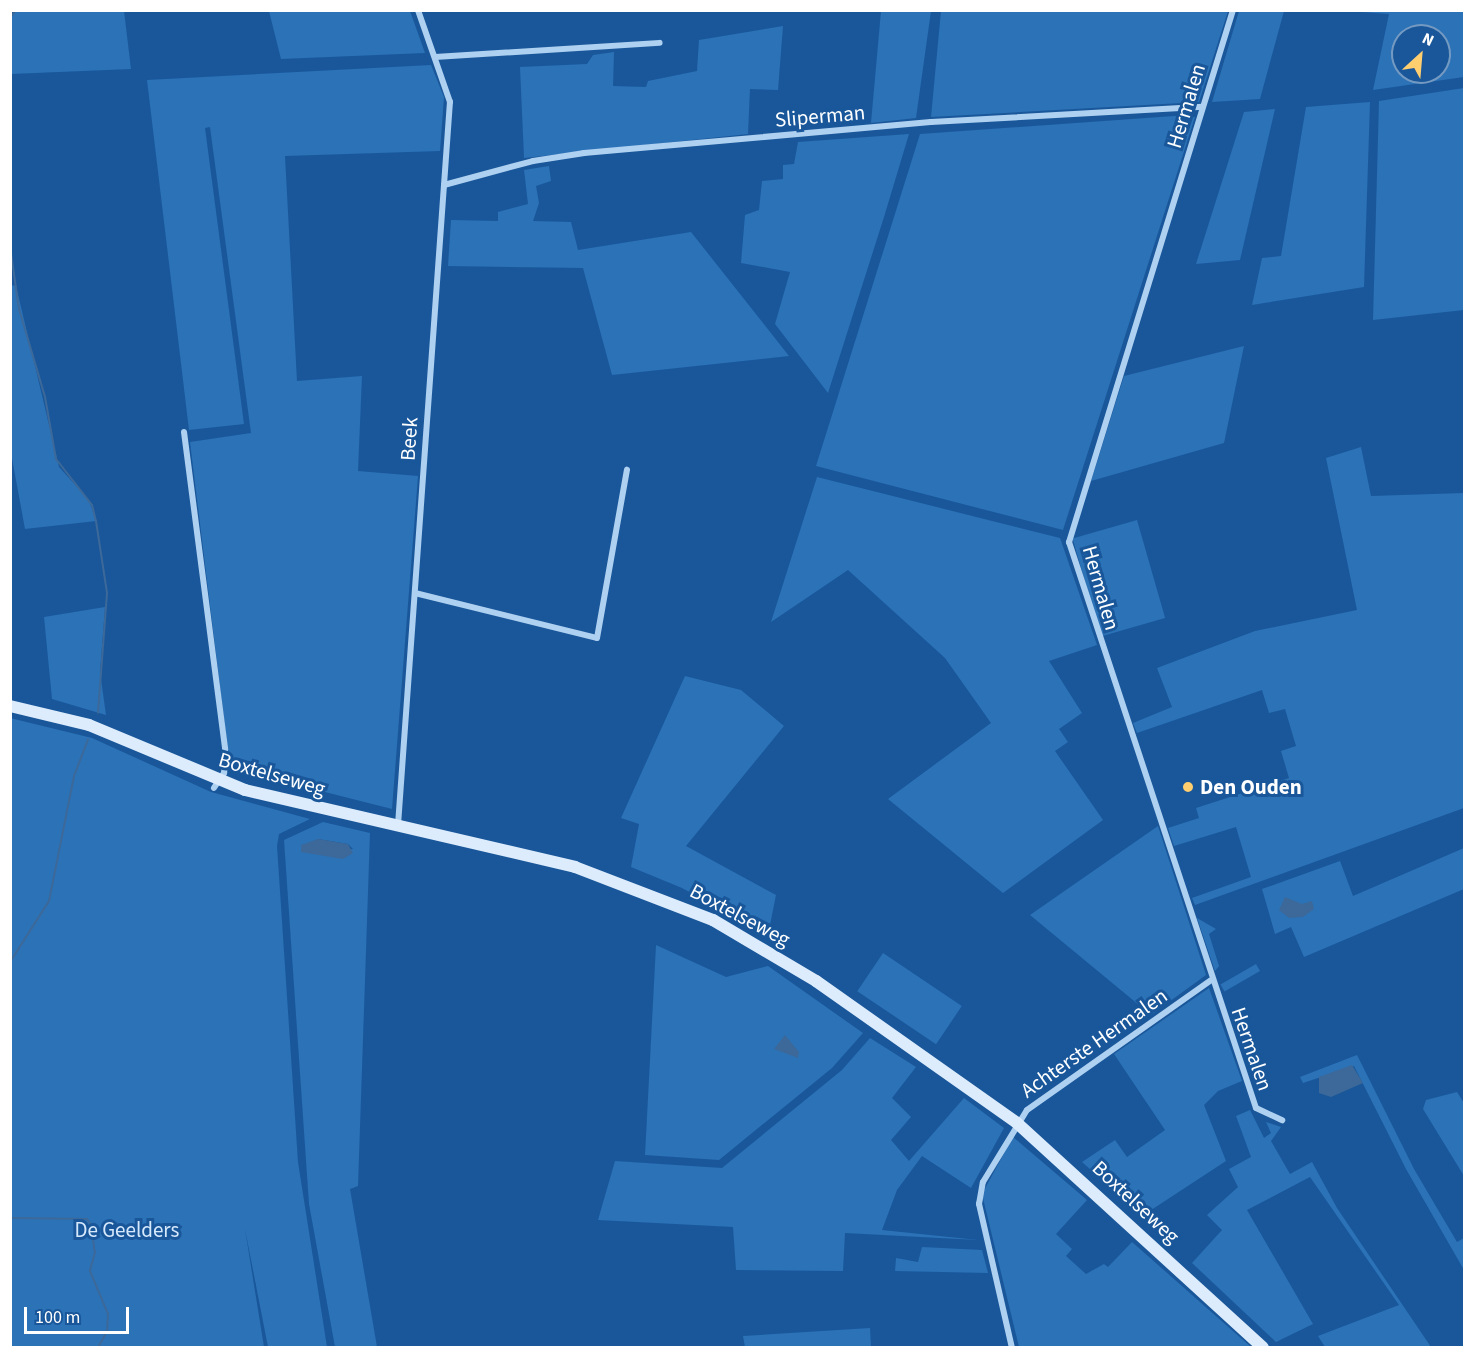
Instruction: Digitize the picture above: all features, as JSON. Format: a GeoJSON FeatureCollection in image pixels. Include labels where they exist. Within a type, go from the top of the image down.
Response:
{"type":"FeatureCollection","features":[{"type":"Feature","properties":{"kind":"main road","name":"Boxtelseweg"},"geometry":{"type":"LineString","coordinates":[[10,706],[88,725],[217,785],[575,867],[713,920],[816,981],[1017,1123],[1263,1347]]}},
{"type":"Feature","properties":{"kind":"street","name":"Beek"},"geometry":{"type":"LineString","coordinates":[[398,825],[450,102],[418,10]]}},
{"type":"Feature","properties":{"kind":"street","name":"Hermalen"},"geometry":{"type":"LineString","coordinates":[[1233,10],[1070,542],[1211,980],[1256,1108],[1282,1120]]}},
{"type":"Feature","properties":{"kind":"street"},"geometry":{"type":"LineString","coordinates":[[435,57],[660,43]]}},
{"type":"Feature","properties":{"kind":"street","name":"Sliperman"},"geometry":{"type":"LineString","coordinates":[[444,185],[533,161],[584,153],[931,123],[1203,107]]}},
{"type":"Feature","properties":{"kind":"street"},"geometry":{"type":"LineString","coordinates":[[184,432],[225,749],[217,785]]}},
{"type":"Feature","properties":{"kind":"street"},"geometry":{"type":"LineString","coordinates":[[415,593],[597,638],[627,470]]}},
{"type":"Feature","properties":{"kind":"street","name":"Achterste Hermalen"},"geometry":{"type":"LineString","coordinates":[[1012,1347],[979,1204],[983,1182],[1027,1110],[1211,980]]}},
{"type":"Feature","properties":{"kind":"green space"},"geometry":{"type":"Polygon","coordinates":[[[16,11],[124,11],[131,69],[11,74],[11,18],[16,11]]]}},
{"type":"Feature","properties":{"kind":"green space"},"geometry":{"type":"Polygon","coordinates":[[[269,11],[410,11],[425,53],[281,59],[269,11]]]}},
{"type":"Feature","properties":{"kind":"green space"},"geometry":{"type":"Polygon","coordinates":[[[881,11],[931,11],[916,118],[871,123],[881,11]]]}},
{"type":"Feature","properties":{"kind":"green space"},"geometry":{"type":"Polygon","coordinates":[[[941,11],[1228,11],[1199,102],[931,117],[941,11]]]}},
{"type":"Feature","properties":{"kind":"green space"},"geometry":{"type":"Polygon","coordinates":[[[1239,11],[1284,11],[1260,99],[1212,102],[1239,11]]]}},
{"type":"Feature","properties":{"kind":"green space"},"geometry":{"type":"Polygon","coordinates":[[[1348,11],[1464,11],[1464,77],[1451,79],[1451,24],[1391,24],[1391,84],[1415,84],[1373,90],[1389,14],[1348,11]]]}},
{"type":"Feature","properties":{"kind":"green space"},"geometry":{"type":"Polygon","coordinates":[[[783,26],[778,90],[750,89],[748,134],[524,158],[520,67],[587,64],[593,55],[614,52],[613,86],[646,87],[648,81],[697,71],[699,40],[783,26]]]}},
{"type":"Feature","properties":{"kind":"green space"},"geometry":{"type":"Polygon","coordinates":[[[431,65],[444,97],[440,151],[285,156],[297,381],[362,376],[358,471],[418,476],[392,809],[230,768],[190,442],[251,433],[210,127],[205,128],[244,424],[189,430],[147,80],[431,65]]]}},
{"type":"Feature","properties":{"kind":"green space"},"geometry":{"type":"Polygon","coordinates":[[[1464,88],[1464,310],[1373,320],[1379,101],[1464,88]]]}},
{"type":"Feature","properties":{"kind":"green space"},"geometry":{"type":"Polygon","coordinates":[[[1370,102],[1364,287],[1252,305],[1262,258],[1281,256],[1306,107],[1370,102]]]}},
{"type":"Feature","properties":{"kind":"green space"},"geometry":{"type":"Polygon","coordinates":[[[1275,109],[1240,260],[1196,264],[1244,112],[1275,109]]]}},
{"type":"Feature","properties":{"kind":"green space"},"geometry":{"type":"Polygon","coordinates":[[[1174,116],[1195,117],[1063,530],[816,466],[920,134],[1174,116]]]}},
{"type":"Feature","properties":{"kind":"green space"},"geometry":{"type":"Polygon","coordinates":[[[909,134],[828,393],[775,324],[790,272],[741,263],[745,215],[759,210],[762,181],[783,179],[783,165],[794,164],[798,142],[909,134]]]}},
{"type":"Feature","properties":{"kind":"green space"},"geometry":{"type":"Polygon","coordinates":[[[549,166],[551,181],[536,186],[539,203],[533,221],[571,222],[578,250],[691,232],[789,356],[612,375],[583,268],[448,266],[451,220],[498,221],[498,212],[528,204],[524,170],[549,166]]]}},
{"type":"Feature","properties":{"kind":"green space"},"geometry":{"type":"Polygon","coordinates":[[[11,285],[16,286],[59,467],[89,500],[96,521],[25,529],[11,453],[11,285]]]}},
{"type":"Feature","properties":{"kind":"green space"},"geometry":{"type":"Polygon","coordinates":[[[1244,346],[1224,443],[1091,481],[1124,376],[1244,346]]]}},
{"type":"Feature","properties":{"kind":"green space"},"geometry":{"type":"Polygon","coordinates":[[[1361,447],[1371,496],[1464,493],[1464,808],[1195,905],[1192,898],[1251,877],[1236,827],[1174,846],[1168,828],[1199,818],[1196,808],[1289,778],[1281,751],[1296,746],[1285,709],[1269,713],[1262,690],[1137,733],[1133,723],[1172,707],[1157,668],[1255,631],[1357,610],[1326,458],[1361,447]]]}},
{"type":"Feature","properties":{"kind":"green space"},"geometry":{"type":"Polygon","coordinates":[[[817,477],[1060,538],[1097,645],[1049,661],[1082,713],[1059,729],[1068,742],[1055,751],[1103,820],[1003,893],[888,799],[991,723],[945,658],[848,570],[771,622],[817,477]]]}},
{"type":"Feature","properties":{"kind":"green space"},"geometry":{"type":"Polygon","coordinates":[[[1137,520],[1165,618],[1101,637],[1073,538],[1137,520]]]}},
{"type":"Feature","properties":{"kind":"green space"},"geometry":{"type":"Polygon","coordinates":[[[105,607],[100,672],[106,715],[52,699],[44,617],[105,607]]]}},
{"type":"Feature","properties":{"kind":"green space"},"geometry":{"type":"Polygon","coordinates":[[[685,676],[741,690],[784,726],[686,846],[776,895],[768,935],[682,888],[631,867],[639,824],[621,818],[685,676]]]}},
{"type":"Feature","properties":{"kind":"green space","name":"De Geelders"},"geometry":{"type":"Polygon","coordinates":[[[10,718],[92,738],[211,792],[310,819],[279,834],[277,846],[298,1162],[327,1347],[268,1347],[245,1229],[264,1347],[11,1347],[10,718]]]}},
{"type":"Feature","properties":{"kind":"green space"},"geometry":{"type":"Polygon","coordinates":[[[323,822],[370,833],[358,1186],[350,1189],[377,1347],[335,1347],[309,1204],[284,840],[323,822]],[[318,839],[303,852],[353,849],[348,844],[318,839]]]}},
{"type":"Feature","properties":{"kind":"green space"},"geometry":{"type":"Polygon","coordinates":[[[1158,826],[1206,975],[1151,1015],[1030,915],[1158,826]]]}},
{"type":"Feature","properties":{"kind":"green space"},"geometry":{"type":"Polygon","coordinates":[[[1464,848],[1464,889],[1304,957],[1291,927],[1275,934],[1262,889],[1340,861],[1353,896],[1464,848]]]}},
{"type":"Feature","properties":{"kind":"green space"},"geometry":{"type":"Polygon","coordinates":[[[1197,918],[1216,929],[1209,934],[1219,966],[1215,971],[1197,918]]]}},
{"type":"Feature","properties":{"kind":"green space"},"geometry":{"type":"Polygon","coordinates":[[[656,945],[726,977],[768,966],[863,1033],[832,1068],[719,1160],[645,1155],[656,945]]]}},
{"type":"Feature","properties":{"kind":"green space"},"geometry":{"type":"Polygon","coordinates":[[[883,953],[962,1006],[936,1044],[857,991],[883,953]]]}},
{"type":"Feature","properties":{"kind":"green space"},"geometry":{"type":"Polygon","coordinates":[[[1256,964],[1260,971],[1224,991],[1220,984],[1256,964]]]}},
{"type":"Feature","properties":{"kind":"green space"},"geometry":{"type":"Polygon","coordinates":[[[1209,988],[1242,1081],[1218,1091],[1204,1105],[1226,1161],[1142,1216],[1082,1162],[1115,1140],[1127,1157],[1165,1130],[1114,1054],[1209,988]]]}},
{"type":"Feature","properties":{"kind":"green space"},"geometry":{"type":"Polygon","coordinates":[[[870,1038],[916,1067],[892,1098],[911,1117],[891,1140],[909,1161],[964,1098],[1004,1128],[971,1188],[922,1156],[897,1190],[882,1230],[978,1240],[845,1233],[843,1271],[736,1270],[733,1227],[598,1220],[615,1161],[722,1168],[842,1070],[870,1038]]]}},
{"type":"Feature","properties":{"kind":"green space"},"geometry":{"type":"Polygon","coordinates":[[[1357,1055],[1414,1169],[1457,1242],[1464,1238],[1464,1270],[1406,1169],[1354,1066],[1303,1083],[1300,1077],[1357,1055]]]}},
{"type":"Feature","properties":{"kind":"green space"},"geometry":{"type":"Polygon","coordinates":[[[1457,1092],[1464,1103],[1464,1176],[1423,1109],[1426,1100],[1457,1092]]]}},
{"type":"Feature","properties":{"kind":"green space"},"geometry":{"type":"Polygon","coordinates":[[[1250,1110],[1264,1138],[1271,1133],[1266,1122],[1281,1127],[1271,1141],[1290,1174],[1312,1162],[1337,1208],[1431,1347],[1325,1347],[1318,1336],[1399,1305],[1310,1177],[1247,1210],[1313,1324],[1276,1342],[1192,1263],[1222,1230],[1207,1215],[1238,1187],[1229,1169],[1251,1157],[1236,1116],[1250,1110]]]}},
{"type":"Feature","properties":{"kind":"green space"},"geometry":{"type":"Polygon","coordinates":[[[1013,1137],[1087,1200],[1056,1234],[1072,1249],[1066,1256],[1086,1274],[1104,1264],[1108,1267],[1132,1242],[1251,1347],[1019,1347],[982,1194],[1013,1137]]]}},
{"type":"Feature","properties":{"kind":"green space"},"geometry":{"type":"Polygon","coordinates":[[[922,1247],[982,1250],[988,1273],[895,1271],[896,1258],[918,1262],[922,1247]]]}},
{"type":"Feature","properties":{"kind":"green space"},"geometry":{"type":"Polygon","coordinates":[[[870,1328],[871,1347],[745,1347],[743,1336],[870,1328]]]}},
{"type":"Feature","properties":{"kind":"shaded area"},"geometry":{"type":"Polygon","coordinates":[[[318,839],[348,844],[353,853],[343,859],[301,852],[301,845],[318,839]]]}},
{"type":"Feature","properties":{"kind":"shaded area"},"geometry":{"type":"Polygon","coordinates":[[[1285,897],[1302,904],[1312,901],[1314,909],[1303,917],[1289,918],[1279,910],[1285,897]]]}},
{"type":"Feature","properties":{"kind":"shaded area"},"geometry":{"type":"Polygon","coordinates":[[[785,1035],[799,1052],[798,1058],[774,1049],[785,1035]]]}},
{"type":"Feature","properties":{"kind":"shaded area"},"geometry":{"type":"Polygon","coordinates":[[[1352,1065],[1363,1083],[1331,1097],[1319,1093],[1319,1077],[1352,1065]]]}},
{"type":"Feature","properties":{"kind":"waterway"},"geometry":{"type":"LineString","coordinates":[[10,18],[16,10]]}},
{"type":"Feature","properties":{"kind":"waterway"},"geometry":{"type":"LineString","coordinates":[[10,246],[19,309],[45,397],[56,459],[92,505],[96,521],[107,593],[98,713]]}},
{"type":"Feature","properties":{"kind":"waterway"},"geometry":{"type":"LineString","coordinates":[[10,962],[49,901],[74,776],[88,740]]}},
{"type":"Feature","properties":{"kind":"waterway"},"geometry":{"type":"LineString","coordinates":[[10,1218],[87,1219],[91,1225],[95,1252],[90,1271],[108,1314],[107,1331],[98,1348]]}},
{"type":"Feature","properties":{"kind":"place","name":"Den Ouden"},"geometry":{"type":"Point","coordinates":[1188,787]}}]}
